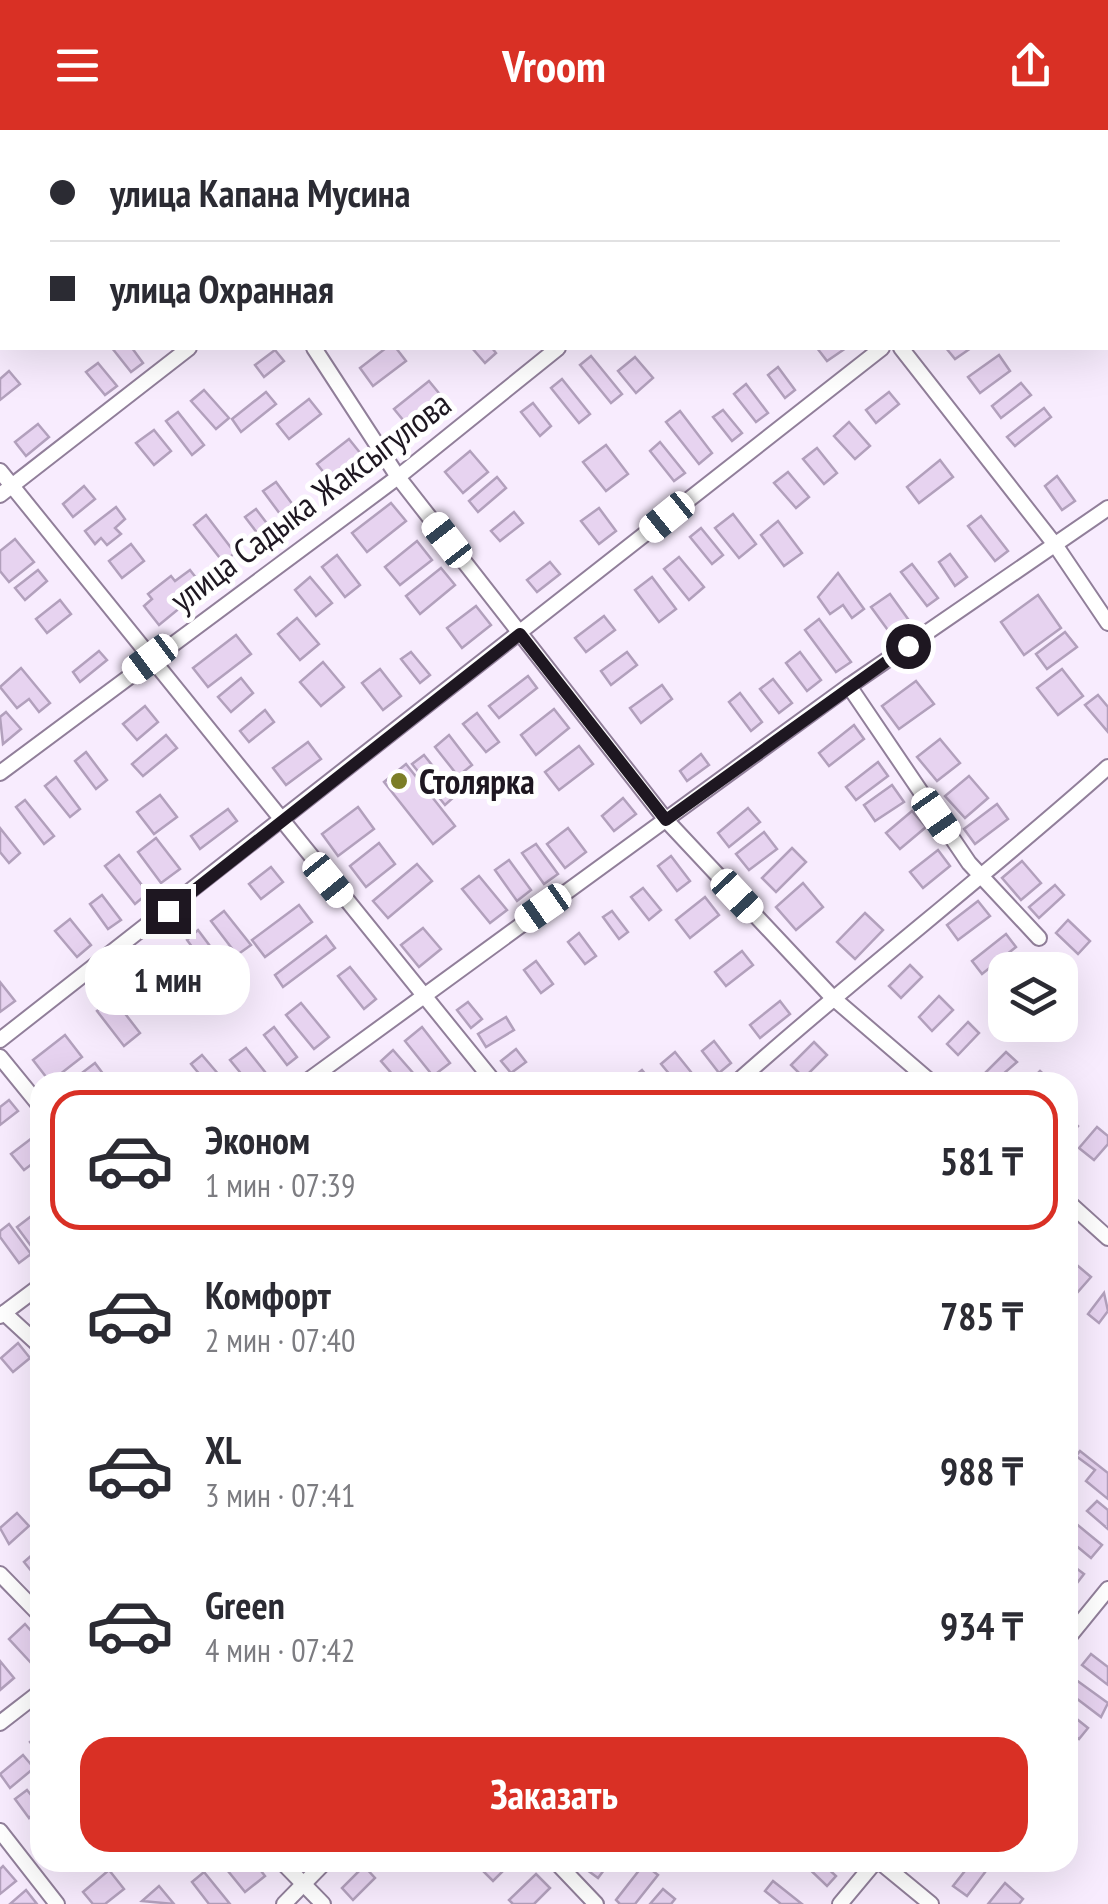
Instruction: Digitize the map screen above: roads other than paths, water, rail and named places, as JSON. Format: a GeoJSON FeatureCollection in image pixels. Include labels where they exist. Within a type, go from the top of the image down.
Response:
{"type":"FeatureCollection","features":[{"type":"Feature","properties":{"kind":"street"},"geometry":{"type":"LineString","coordinates":[[6,490],[186,350]]}},
{"type":"Feature","properties":{"kind":"street"},"geometry":{"type":"LineString","coordinates":[[315,350],[398,478],[666,820],[832,997],[918,1072]]}},
{"type":"Feature","properties":{"kind":"street","name":"улица Садыка Жаксыгулова"},"geometry":{"type":"LineString","coordinates":[[0,773],[398,478],[556,350]]}},
{"type":"Feature","properties":{"kind":"street"},"geometry":{"type":"LineString","coordinates":[[0,1040],[879,350]]}},
{"type":"Feature","properties":{"kind":"street"},"geometry":{"type":"LineString","coordinates":[[903,350],[1056,546],[1108,623]]}},
{"type":"Feature","properties":{"kind":"street"},"geometry":{"type":"LineString","coordinates":[[0,471],[6,490],[150,659],[485,1072]]}},
{"type":"Feature","properties":{"kind":"street"},"geometry":{"type":"LineString","coordinates":[[320,1072],[849,686],[1108,508]]}},
{"type":"Feature","properties":{"kind":"street"},"geometry":{"type":"LineString","coordinates":[[849,686],[919,793],[983,878],[1038,938]]}},
{"type":"Feature","properties":{"kind":"street"},"geometry":{"type":"LineString","coordinates":[[748,1072],[832,997],[874,969],[983,878],[1108,767]]}},
{"type":"Feature","properties":{"kind":"street"},"geometry":{"type":"LineString","coordinates":[[0,1057],[30,1094]]}},
{"type":"Feature","properties":{"kind":"street"},"geometry":{"type":"LineString","coordinates":[[1078,1211],[1108,1238]]}},
{"type":"Feature","properties":{"kind":"street"},"geometry":{"type":"LineString","coordinates":[[30,1294],[2,1315],[30,1338]]}},
{"type":"Feature","properties":{"kind":"street"},"geometry":{"type":"LineString","coordinates":[[0,1574],[30,1605]]}},
{"type":"Feature","properties":{"kind":"street"},"geometry":{"type":"LineString","coordinates":[[1078,1626],[1108,1588]]}},
{"type":"Feature","properties":{"kind":"street"},"geometry":{"type":"LineString","coordinates":[[0,1723],[30,1700]]}},
{"type":"Feature","properties":{"kind":"street"},"geometry":{"type":"LineString","coordinates":[[0,1831],[30,1869]]}},
{"type":"Feature","properties":{"kind":"street"},"geometry":{"type":"LineString","coordinates":[[32,1872],[57,1904]]}},
{"type":"Feature","properties":{"kind":"street"},"geometry":{"type":"LineString","coordinates":[[292,1872],[323,1904]]}},
{"type":"Feature","properties":{"kind":"street"},"geometry":{"type":"LineString","coordinates":[[284,1904],[316,1872]]}},
{"type":"Feature","properties":{"kind":"street"},"geometry":{"type":"LineString","coordinates":[[566,1872],[596,1904]]}},
{"type":"Feature","properties":{"kind":"street"},"geometry":{"type":"LineString","coordinates":[[840,1904],[869,1872]]}},
{"type":"Feature","properties":{"kind":"street"},"geometry":{"type":"LineString","coordinates":[[891,1872],[931,1904]]}},
{"type":"Feature","properties":{"kind":"place","name":"Столярка"},"geometry":{"type":"Point","coordinates":[399,781]}}]}
